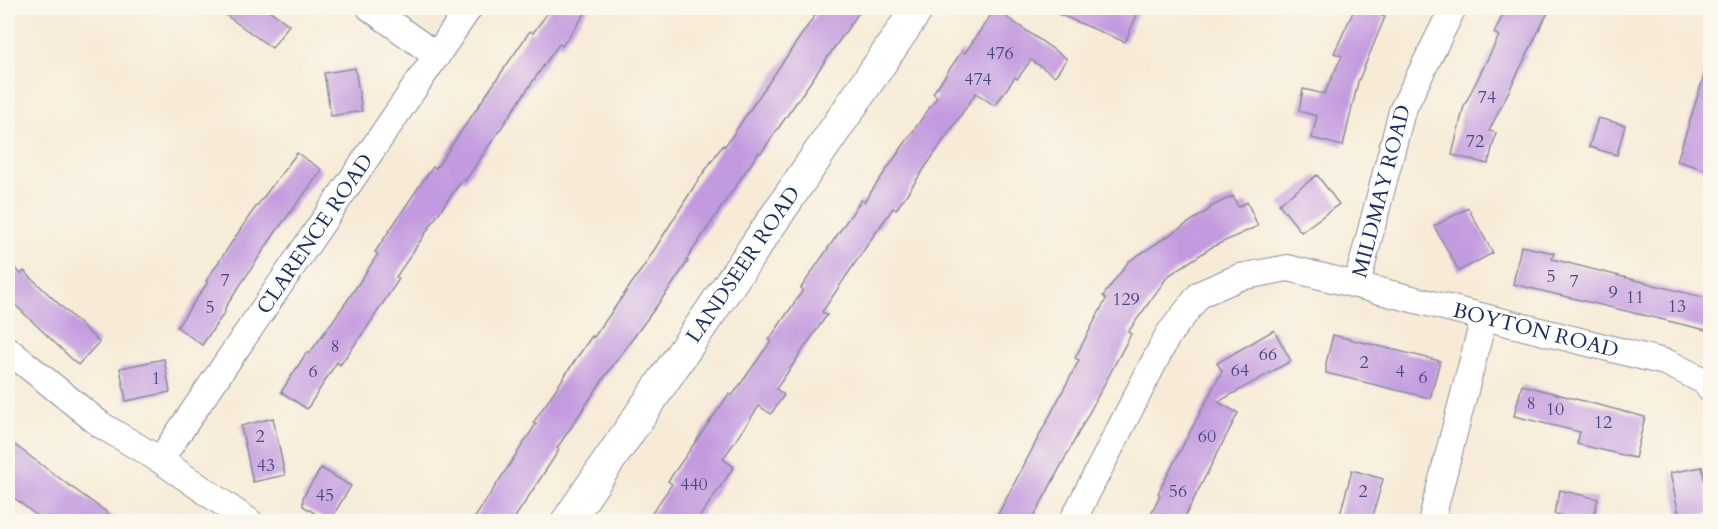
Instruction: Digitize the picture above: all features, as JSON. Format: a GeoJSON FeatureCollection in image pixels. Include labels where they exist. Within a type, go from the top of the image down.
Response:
{"type":"FeatureCollection","features":[{"type":"Feature","properties":{"kind":"street"},"geometry":{"type":"LineString","coordinates":[[370,8],[437,56]]}},
{"type":"Feature","properties":{"kind":"street","name":"CLARENCE ROAD"},"geometry":{"type":"LineString","coordinates":[[160,460],[469,8]]}},
{"type":"Feature","properties":{"kind":"street","name":"LANDSEER ROAD"},"geometry":{"type":"LineString","coordinates":[[567,522],[918,8]]}},
{"type":"Feature","properties":{"kind":"street","name":"MILDMAY ROAD"},"geometry":{"type":"LineString","coordinates":[[1072,522],[1167,335],[1200,294],[1240,277],[1288,268],[1357,284],[1402,111],[1453,8]]}},
{"type":"Feature","properties":{"kind":"street","name":"BOYTON ROAD"},"geometry":{"type":"LineString","coordinates":[[1357,284],[1668,363],[1706,382],[1710,389]]}},
{"type":"Feature","properties":{"kind":"street"},"geometry":{"type":"LineString","coordinates":[[1431,522],[1484,317]]}},
{"type":"Feature","properties":{"kind":"street"},"geometry":{"type":"LineString","coordinates":[[8,350],[101,425],[160,460],[250,522]]}},
{"type":"Feature","properties":{"kind":"building"},"geometry":{"type":"Polygon","coordinates":[[[216,8],[266,8],[289,25],[272,48],[216,8]]]}},
{"type":"Feature","properties":{"kind":"building"},"geometry":{"type":"Polygon","coordinates":[[[551,8],[589,8],[562,46],[559,44],[465,181],[463,179],[445,204],[396,277],[399,279],[368,326],[340,365],[337,362],[307,409],[281,392],[307,352],[309,354],[347,301],[378,254],[375,252],[420,185],[433,167],[436,168],[530,31],[533,33],[551,8]]]}},
{"type":"Feature","properties":{"kind":"building"},"geometry":{"type":"Polygon","coordinates":[[[820,8],[862,8],[737,184],[672,285],[606,375],[557,448],[559,450],[512,522],[472,522],[536,424],[533,423],[578,356],[646,263],[695,185],[723,145],[725,146],[820,8]]]}},
{"type":"Feature","properties":{"kind":"building"},"geometry":{"type":"Polygon","coordinates":[[[1044,8],[1140,8],[1125,42],[1044,8]]]}},
{"type":"Feature","properties":{"kind":"building"},"geometry":{"type":"Polygon","coordinates":[[[1355,8],[1380,8],[1378,14],[1385,17],[1358,82],[1343,146],[1312,138],[1317,116],[1299,111],[1303,89],[1324,94],[1342,56],[1334,53],[1355,8]]]}},
{"type":"Feature","properties":{"kind":"building"},"geometry":{"type":"Polygon","coordinates":[[[1506,8],[1550,8],[1489,131],[1496,133],[1488,164],[1452,155],[1464,106],[1499,36],[1494,33],[1506,8]]]}},
{"type":"Feature","properties":{"kind":"building"},"geometry":{"type":"Polygon","coordinates":[[[995,9],[1067,59],[1055,76],[1031,60],[1017,79],[1015,77],[995,106],[976,93],[896,210],[893,208],[822,312],[827,315],[776,389],[784,395],[771,414],[759,406],[723,459],[734,467],[696,522],[646,522],[672,484],[668,481],[729,394],[732,396],[771,341],[769,340],[803,290],[801,288],[861,200],[864,202],[937,97],[933,93],[962,51],[965,53],[995,9]]]}},
{"type":"Feature","properties":{"kind":"building"},"geometry":{"type":"Polygon","coordinates":[[[355,68],[362,111],[331,116],[324,73],[355,68]]]}},
{"type":"Feature","properties":{"kind":"building"},"geometry":{"type":"Polygon","coordinates":[[[1706,70],[1710,71],[1710,171],[1677,161],[1706,70]]]}},
{"type":"Feature","properties":{"kind":"building"},"geometry":{"type":"Polygon","coordinates":[[[1598,118],[1625,125],[1617,155],[1589,147],[1598,118]]]}},
{"type":"Feature","properties":{"kind":"building"},"geometry":{"type":"Polygon","coordinates":[[[297,153],[322,170],[275,233],[202,345],[177,327],[250,215],[297,153]]]}},
{"type":"Feature","properties":{"kind":"building"},"geometry":{"type":"Polygon","coordinates":[[[1317,175],[1339,204],[1301,232],[1279,204],[1317,175]]]}},
{"type":"Feature","properties":{"kind":"building"},"geometry":{"type":"Polygon","coordinates":[[[1233,196],[1238,207],[1247,202],[1258,226],[1212,247],[1168,276],[1128,332],[1131,334],[1031,522],[994,522],[1079,360],[1075,358],[1106,299],[1103,296],[1129,261],[1210,207],[1233,196]]]}},
{"type":"Feature","properties":{"kind":"building"},"geometry":{"type":"Polygon","coordinates":[[[1468,208],[1493,253],[1459,271],[1434,226],[1468,208]]]}},
{"type":"Feature","properties":{"kind":"building"},"geometry":{"type":"Polygon","coordinates":[[[1521,246],[1554,253],[1552,259],[1710,299],[1706,330],[1513,284],[1521,246]]]}},
{"type":"Feature","properties":{"kind":"building"},"geometry":{"type":"Polygon","coordinates":[[[8,262],[21,274],[24,271],[99,342],[78,365],[8,298],[8,262]]]}},
{"type":"Feature","properties":{"kind":"building"},"geometry":{"type":"Polygon","coordinates":[[[1274,330],[1291,361],[1218,402],[1238,413],[1182,522],[1147,522],[1160,495],[1158,493],[1222,371],[1217,363],[1274,330]]]}},
{"type":"Feature","properties":{"kind":"building"},"geometry":{"type":"Polygon","coordinates":[[[1333,335],[1440,361],[1430,398],[1326,373],[1326,363],[1333,335]]]}},
{"type":"Feature","properties":{"kind":"building"},"geometry":{"type":"Polygon","coordinates":[[[164,359],[170,392],[126,401],[120,368],[164,359]]]}},
{"type":"Feature","properties":{"kind":"building"},"geometry":{"type":"Polygon","coordinates":[[[1522,385],[1645,417],[1635,458],[1577,444],[1580,432],[1514,416],[1522,385]]]}},
{"type":"Feature","properties":{"kind":"building"},"geometry":{"type":"Polygon","coordinates":[[[273,418],[285,475],[253,482],[241,426],[273,418]]]}},
{"type":"Feature","properties":{"kind":"building"},"geometry":{"type":"Polygon","coordinates":[[[8,440],[120,522],[45,522],[8,493],[8,440]]]}},
{"type":"Feature","properties":{"kind":"building"},"geometry":{"type":"Polygon","coordinates":[[[1702,467],[1710,513],[1680,519],[1670,473],[1702,467]]]}},
{"type":"Feature","properties":{"kind":"building"},"geometry":{"type":"Polygon","coordinates":[[[321,468],[351,486],[329,522],[303,506],[303,497],[321,468]]]}},
{"type":"Feature","properties":{"kind":"building"},"geometry":{"type":"Polygon","coordinates":[[[1352,470],[1383,479],[1371,522],[1338,522],[1352,470]]]}},
{"type":"Feature","properties":{"kind":"building"},"geometry":{"type":"Polygon","coordinates":[[[1560,490],[1598,499],[1592,522],[1554,514],[1560,490]]]}}]}
